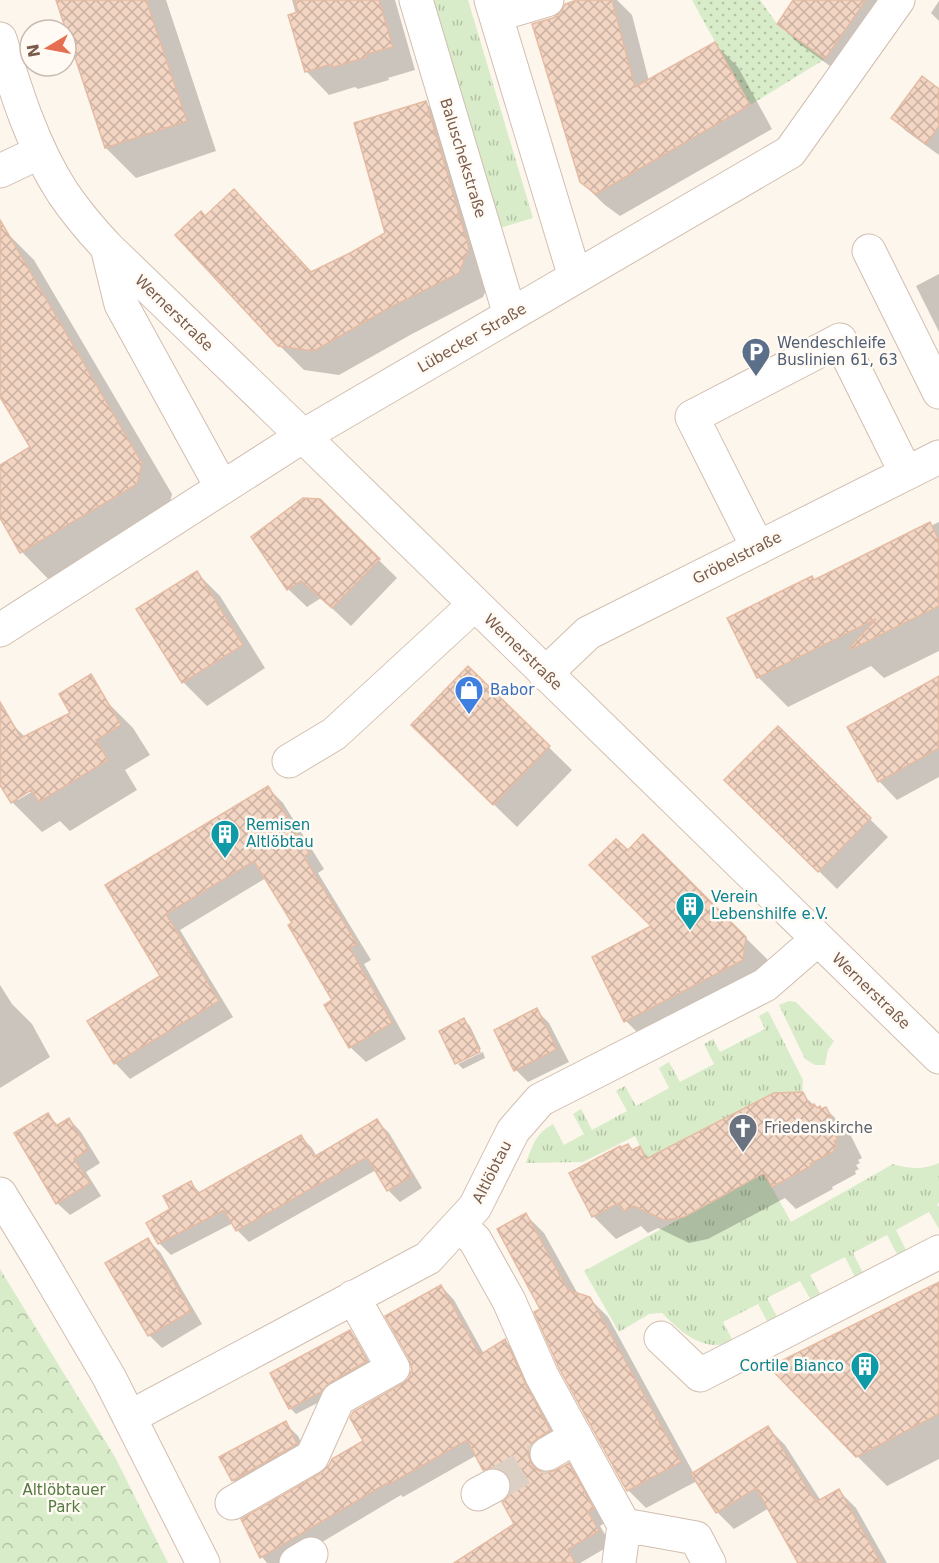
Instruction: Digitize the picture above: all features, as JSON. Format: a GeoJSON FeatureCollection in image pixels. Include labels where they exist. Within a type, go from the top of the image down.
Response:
{"type":"FeatureCollection","features":[{"type":"Feature","properties":{"kind":"street","name":"Baluschekstraße"},"geometry":{"type":"LineString","coordinates":[[416,0],[510,315]]}},
{"type":"Feature","properties":{"kind":"street"},"geometry":{"type":"LineString","coordinates":[[547,0],[493,8],[575,278]]}},
{"type":"Feature","properties":{"kind":"street","name":"Lübecker Straße"},"geometry":{"type":"LineString","coordinates":[[0,630],[303,436],[790,152],[898,0]]}},
{"type":"Feature","properties":{"kind":"street","name":"Wernerstraße"},"geometry":{"type":"LineString","coordinates":[[0,39],[15,89],[40,152],[63,192],[85,223],[107,247],[939,1057]]}},
{"type":"Feature","properties":{"kind":"street"},"geometry":{"type":"LineString","coordinates":[[0,171],[40,152]]}},
{"type":"Feature","properties":{"kind":"street","name":"Wernerstraße"},"geometry":{"type":"LineString","coordinates":[[107,247],[121,304],[222,488]]}},
{"type":"Feature","properties":{"kind":"street"},"geometry":{"type":"LineString","coordinates":[[868,251],[939,392]]}},
{"type":"Feature","properties":{"kind":"street"},"geometry":{"type":"LineString","coordinates":[[758,548],[692,417],[840,340],[906,473]]}},
{"type":"Feature","properties":{"kind":"street","name":"Gröbelstraße"},"geometry":{"type":"LineString","coordinates":[[545,674],[588,633],[939,457]]}},
{"type":"Feature","properties":{"kind":"street"},"geometry":{"type":"LineString","coordinates":[[289,761],[334,734],[474,605]]}},
{"type":"Feature","properties":{"kind":"street","name":"Altlöbtau"},"geometry":{"type":"LineString","coordinates":[[130,1417],[428,1258],[475,1207],[513,1131],[540,1100],[765,985],[818,939]]}},
{"type":"Feature","properties":{"kind":"street"},"geometry":{"type":"LineString","coordinates":[[0,1194],[109,1377],[203,1563]]}},
{"type":"Feature","properties":{"kind":"street"},"geometry":{"type":"LineString","coordinates":[[459,1225],[475,1240],[509,1301],[542,1376],[624,1525],[619,1563]]}},
{"type":"Feature","properties":{"kind":"street"},"geometry":{"type":"LineString","coordinates":[[661,1338],[700,1375],[939,1252]]}},
{"type":"Feature","properties":{"kind":"street"},"geometry":{"type":"LineString","coordinates":[[232,1503],[312,1457],[338,1399],[393,1368],[353,1297]]}},
{"type":"Feature","properties":{"kind":"street"},"geometry":{"type":"LineString","coordinates":[[547,1454],[576,1437]]}},
{"type":"Feature","properties":{"kind":"street"},"geometry":{"type":"LineString","coordinates":[[624,1525],[696,1538],[709,1563]]}},
{"type":"Feature","properties":{"kind":"green space"},"geometry":{"type":"Polygon","coordinates":[[[431,0],[468,0],[533,218],[500,228],[431,0]]]}},
{"type":"Feature","properties":{"kind":"green space"},"geometry":{"type":"Polygon","coordinates":[[[692,0],[760,0],[777,24],[825,59],[750,105],[692,0]]]}},
{"type":"Feature","properties":{"kind":"green space"},"geometry":{"type":"Polygon","coordinates":[[[789,1001],[796,1002],[834,1041],[828,1050],[825,1065],[815,1065],[805,1059],[779,1005],[789,1001]]]}},
{"type":"Feature","properties":{"kind":"green space"},"geometry":{"type":"Polygon","coordinates":[[[768,1011],[803,1080],[802,1092],[789,1092],[776,1100],[772,1094],[646,1159],[635,1136],[583,1162],[526,1163],[538,1136],[553,1124],[564,1145],[584,1134],[573,1114],[581,1109],[592,1130],[627,1111],[616,1091],[625,1086],[636,1106],[669,1088],[659,1068],[669,1062],[680,1082],[714,1064],[704,1044],[713,1039],[720,1052],[765,1029],[759,1016],[768,1011]]]}},
{"type":"Feature","properties":{"kind":"green space"},"geometry":{"type":"Polygon","coordinates":[[[939,1163],[939,1203],[937,1204],[939,1229],[929,1212],[896,1230],[907,1252],[898,1256],[887,1235],[853,1253],[864,1275],[856,1279],[845,1257],[810,1275],[822,1297],[812,1302],[800,1281],[767,1298],[779,1320],[769,1325],[758,1304],[723,1322],[733,1341],[712,1345],[703,1343],[685,1334],[662,1313],[649,1314],[619,1332],[584,1271],[764,1173],[791,1222],[893,1164],[916,1168],[939,1163]]]}},
{"type":"Feature","properties":{"kind":"green space","name":"Altlöbtauer Park"},"geometry":{"type":"Polygon","coordinates":[[[0,1269],[115,1457],[168,1563],[0,1563],[0,1269]]]}},
{"type":"Feature","properties":{"kind":"building"},"geometry":{"type":"Polygon","coordinates":[[[56,0],[146,0],[187,121],[105,148],[78,66],[78,18],[62,18],[56,0]]]}},
{"type":"Feature","properties":{"kind":"building"},"geometry":{"type":"Polygon","coordinates":[[[295,0],[379,0],[393,47],[366,54],[367,57],[333,67],[332,64],[305,72],[288,15],[298,12],[295,0]]]}},
{"type":"Feature","properties":{"kind":"building"},"geometry":{"type":"Polygon","coordinates":[[[577,0],[612,0],[635,87],[715,42],[750,105],[596,194],[580,182],[532,24],[553,18],[561,12],[565,4],[577,0]]]}},
{"type":"Feature","properties":{"kind":"building"},"geometry":{"type":"Polygon","coordinates":[[[793,0],[866,0],[825,59],[777,24],[793,0]]]}},
{"type":"Feature","properties":{"kind":"building"},"geometry":{"type":"Polygon","coordinates":[[[922,76],[939,89],[939,126],[926,144],[891,118],[922,76]]]}},
{"type":"Feature","properties":{"kind":"building"},"geometry":{"type":"Polygon","coordinates":[[[426,101],[469,248],[459,273],[387,309],[314,351],[278,346],[175,235],[201,211],[205,216],[234,189],[311,272],[352,252],[385,233],[354,123],[426,101]]]}},
{"type":"Feature","properties":{"kind":"building"},"geometry":{"type":"Polygon","coordinates":[[[0,220],[142,463],[137,484],[20,553],[0,518],[0,465],[30,447],[0,397],[0,220]]]}},
{"type":"Feature","properties":{"kind":"building"},"geometry":{"type":"Polygon","coordinates":[[[303,498],[320,499],[380,559],[332,608],[301,581],[287,590],[251,537],[303,498]]]}},
{"type":"Feature","properties":{"kind":"building"},"geometry":{"type":"Polygon","coordinates":[[[930,522],[939,540],[939,606],[852,649],[850,647],[876,619],[757,678],[727,618],[812,576],[814,580],[930,522]]]}},
{"type":"Feature","properties":{"kind":"building"},"geometry":{"type":"Polygon","coordinates":[[[197,571],[243,645],[182,683],[136,609],[197,571]]]}},
{"type":"Feature","properties":{"kind":"building"},"geometry":{"type":"Polygon","coordinates":[[[468,666],[550,746],[493,805],[411,725],[468,666]]]}},
{"type":"Feature","properties":{"kind":"building"},"geometry":{"type":"Polygon","coordinates":[[[91,674],[121,725],[96,740],[108,760],[39,802],[31,790],[11,803],[0,785],[0,702],[21,738],[70,713],[59,694],[91,674]]]}},
{"type":"Feature","properties":{"kind":"building"},"geometry":{"type":"Polygon","coordinates":[[[939,676],[939,748],[878,782],[847,727],[939,676]]]}},
{"type":"Feature","properties":{"kind":"building"},"geometry":{"type":"Polygon","coordinates":[[[778,726],[871,818],[818,872],[724,780],[778,726]]]}},
{"type":"Feature","properties":{"kind":"building"},"geometry":{"type":"Polygon","coordinates":[[[268,786],[309,853],[304,857],[357,944],[350,948],[392,1023],[349,1048],[324,1005],[332,1000],[288,925],[292,923],[254,861],[166,914],[219,1001],[114,1064],[87,1021],[160,976],[105,885],[268,786]]]}},
{"type":"Feature","properties":{"kind":"building","name":"Verein Lebenshilfe e.V."},"geometry":{"type":"Polygon","coordinates":[[[643,834],[746,937],[743,960],[624,1022],[592,957],[651,926],[589,865],[616,839],[628,850],[643,834]]]}},
{"type":"Feature","properties":{"kind":"building"},"geometry":{"type":"Polygon","coordinates":[[[537,1008],[557,1049],[514,1071],[494,1030],[537,1008]]]}},
{"type":"Feature","properties":{"kind":"building"},"geometry":{"type":"Polygon","coordinates":[[[464,1018],[480,1052],[455,1064],[439,1031],[464,1018]]]}},
{"type":"Feature","properties":{"kind":"building","name":"Friedenskirche"},"geometry":{"type":"Polygon","coordinates":[[[803,1092],[810,1106],[814,1104],[817,1108],[820,1106],[821,1109],[826,1107],[840,1134],[834,1141],[837,1146],[833,1148],[834,1151],[810,1164],[811,1166],[772,1187],[764,1173],[684,1217],[664,1220],[634,1206],[624,1211],[619,1203],[592,1217],[569,1173],[628,1144],[632,1150],[640,1146],[646,1159],[774,1093],[803,1092]]]}},
{"type":"Feature","properties":{"kind":"building"},"geometry":{"type":"Polygon","coordinates":[[[48,1113],[56,1126],[69,1118],[88,1150],[74,1159],[90,1183],[56,1204],[14,1133],[48,1113]]]}},
{"type":"Feature","properties":{"kind":"building"},"geometry":{"type":"Polygon","coordinates":[[[377,1119],[412,1176],[387,1191],[367,1157],[236,1231],[224,1210],[158,1244],[146,1223],[170,1209],[163,1196],[191,1181],[197,1194],[301,1135],[314,1157],[377,1119]]]}},
{"type":"Feature","properties":{"kind":"building"},"geometry":{"type":"Polygon","coordinates":[[[526,1213],[568,1290],[590,1297],[681,1462],[627,1491],[559,1368],[534,1312],[540,1309],[497,1229],[526,1213]]]}},
{"type":"Feature","properties":{"kind":"building"},"geometry":{"type":"Polygon","coordinates":[[[148,1238],[191,1311],[148,1336],[105,1263],[148,1238]]]}},
{"type":"Feature","properties":{"kind":"building","name":"Cortile Bianco"},"geometry":{"type":"Polygon","coordinates":[[[939,1282],[939,1414],[856,1457],[769,1367],[939,1282]]]}},
{"type":"Feature","properties":{"kind":"building"},"geometry":{"type":"Polygon","coordinates":[[[441,1285],[480,1355],[505,1339],[550,1430],[531,1444],[528,1454],[531,1463],[537,1470],[547,1473],[569,1463],[594,1509],[588,1512],[599,1531],[568,1549],[575,1563],[454,1563],[514,1524],[502,1502],[509,1496],[512,1487],[509,1477],[503,1470],[494,1467],[483,1470],[467,1440],[388,1485],[387,1483],[260,1558],[241,1519],[321,1473],[332,1459],[363,1441],[350,1418],[353,1412],[402,1384],[409,1378],[412,1369],[409,1359],[385,1316],[441,1285]]]}},
{"type":"Feature","properties":{"kind":"building"},"geometry":{"type":"Polygon","coordinates":[[[350,1330],[367,1361],[329,1383],[321,1392],[289,1409],[270,1373],[350,1330]]]}},
{"type":"Feature","properties":{"kind":"building"},"geometry":{"type":"Polygon","coordinates":[[[286,1421],[297,1444],[232,1481],[219,1457],[286,1421]]]}},
{"type":"Feature","properties":{"kind":"building"},"geometry":{"type":"Polygon","coordinates":[[[768,1426],[816,1502],[839,1489],[881,1563],[798,1563],[756,1488],[716,1513],[691,1474],[768,1426]]]}},
{"type":"Feature","properties":{"kind":"tunnel"},"geometry":{"type":"LineString","coordinates":[[493,1486],[547,1454]]}},
{"type":"Feature","properties":{"kind":"place","name":"Wendeschleife Buslinien 61, 63"},"geometry":{"type":"Point","coordinates":[756,378]}},
{"type":"Feature","properties":{"kind":"place","name":"Babor"},"geometry":{"type":"Point","coordinates":[469,716]}},
{"type":"Feature","properties":{"kind":"place","name":"Remisen Altlöbtau"},"geometry":{"type":"Point","coordinates":[225,860]}},
{"type":"Feature","properties":{"kind":"place","name":"Verein Lebenshilfe e.V."},"geometry":{"type":"Point","coordinates":[690,932]}},
{"type":"Feature","properties":{"kind":"place","name":"Friedenskirche"},"geometry":{"type":"Point","coordinates":[743,1154]}},
{"type":"Feature","properties":{"kind":"place","name":"Cortile Bianco"},"geometry":{"type":"Point","coordinates":[865,1392]}}]}
